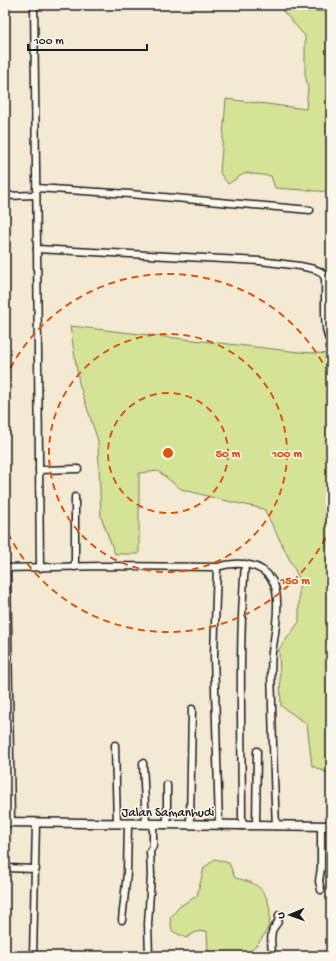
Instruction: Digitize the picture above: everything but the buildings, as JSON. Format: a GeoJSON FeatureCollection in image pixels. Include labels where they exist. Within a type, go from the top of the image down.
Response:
{"type":"FeatureCollection","features":[{"type":"Feature","properties":{"kind":"street"},"geometry":{"type":"LineString","coordinates":[[34,5],[40,568]]}},
{"type":"Feature","properties":{"kind":"street"},"geometry":{"type":"LineString","coordinates":[[36,188],[130,194],[310,210]]}},
{"type":"Feature","properties":{"kind":"street"},"geometry":{"type":"LineString","coordinates":[[5,196],[36,195]]}},
{"type":"Feature","properties":{"kind":"street"},"geometry":{"type":"LineString","coordinates":[[37,250],[260,261],[314,269],[320,272],[325,278],[326,331],[331,342]]}},
{"type":"Feature","properties":{"kind":"street"},"geometry":{"type":"LineString","coordinates":[[40,470],[78,469]]}},
{"type":"Feature","properties":{"kind":"street"},"geometry":{"type":"LineString","coordinates":[[75,497],[75,567]]}},
{"type":"Feature","properties":{"kind":"street"},"geometry":{"type":"LineString","coordinates":[[8,822],[6,568],[217,567],[229,563],[245,564],[265,572],[276,587],[277,613],[271,665],[276,826]]}},
{"type":"Feature","properties":{"kind":"street"},"geometry":{"type":"LineString","coordinates":[[242,826],[240,687],[242,590],[245,564]]}},
{"type":"Feature","properties":{"kind":"street"},"geometry":{"type":"LineString","coordinates":[[217,567],[214,655],[219,825]]}},
{"type":"Feature","properties":{"kind":"street"},"geometry":{"type":"LineString","coordinates":[[190,825],[192,709]]}},
{"type":"Feature","properties":{"kind":"street"},"geometry":{"type":"LineString","coordinates":[[115,745],[117,824]]}},
{"type":"Feature","properties":{"kind":"street"},"geometry":{"type":"LineString","coordinates":[[256,825],[257,751]]}},
{"type":"Feature","properties":{"kind":"street"},"geometry":{"type":"LineString","coordinates":[[143,763],[153,846],[150,851],[151,875],[148,924],[149,956]]}},
{"type":"Feature","properties":{"kind":"street"},"geometry":{"type":"LineString","coordinates":[[167,785],[167,825]]}},
{"type":"Feature","properties":{"kind":"street","name":"Jalan Samanhudi"},"geometry":{"type":"LineString","coordinates":[[8,822],[331,826]]}},
{"type":"Feature","properties":{"kind":"street"},"geometry":{"type":"LineString","coordinates":[[33,956],[36,823]]}},
{"type":"Feature","properties":{"kind":"street"},"geometry":{"type":"LineString","coordinates":[[122,920],[127,873],[128,824]]}},
{"type":"Feature","properties":{"kind":"street"},"geometry":{"type":"LineString","coordinates":[[321,826],[321,868],[319,881],[321,890]]}},
{"type":"Feature","properties":{"kind":"street"},"geometry":{"type":"LineString","coordinates":[[5,868],[36,869]]}},
{"type":"Feature","properties":{"kind":"street"},"geometry":{"type":"LineString","coordinates":[[272,956],[271,933],[273,928],[278,924],[279,915]]}},
{"type":"Feature","properties":{"kind":"green space"},"geometry":{"type":"Polygon","coordinates":[[[282,10],[331,12],[331,192],[275,188],[271,176],[245,173],[228,184],[220,173],[226,99],[306,109],[308,88],[305,74],[305,36],[282,10]]]}},
{"type":"Feature","properties":{"kind":"green space"},"geometry":{"type":"Polygon","coordinates":[[[70,326],[299,352],[331,354],[330,774],[312,766],[307,724],[281,706],[279,649],[299,622],[299,578],[264,509],[181,489],[158,471],[139,473],[139,554],[115,554],[101,517],[98,441],[79,383],[70,326]]]}},
{"type":"Feature","properties":{"kind":"green space"},"geometry":{"type":"Polygon","coordinates":[[[215,859],[229,863],[235,878],[252,883],[261,889],[269,905],[270,921],[268,928],[261,940],[245,956],[211,956],[208,952],[207,931],[196,932],[186,938],[172,931],[170,918],[180,906],[197,896],[204,868],[215,859]]]}}]}
